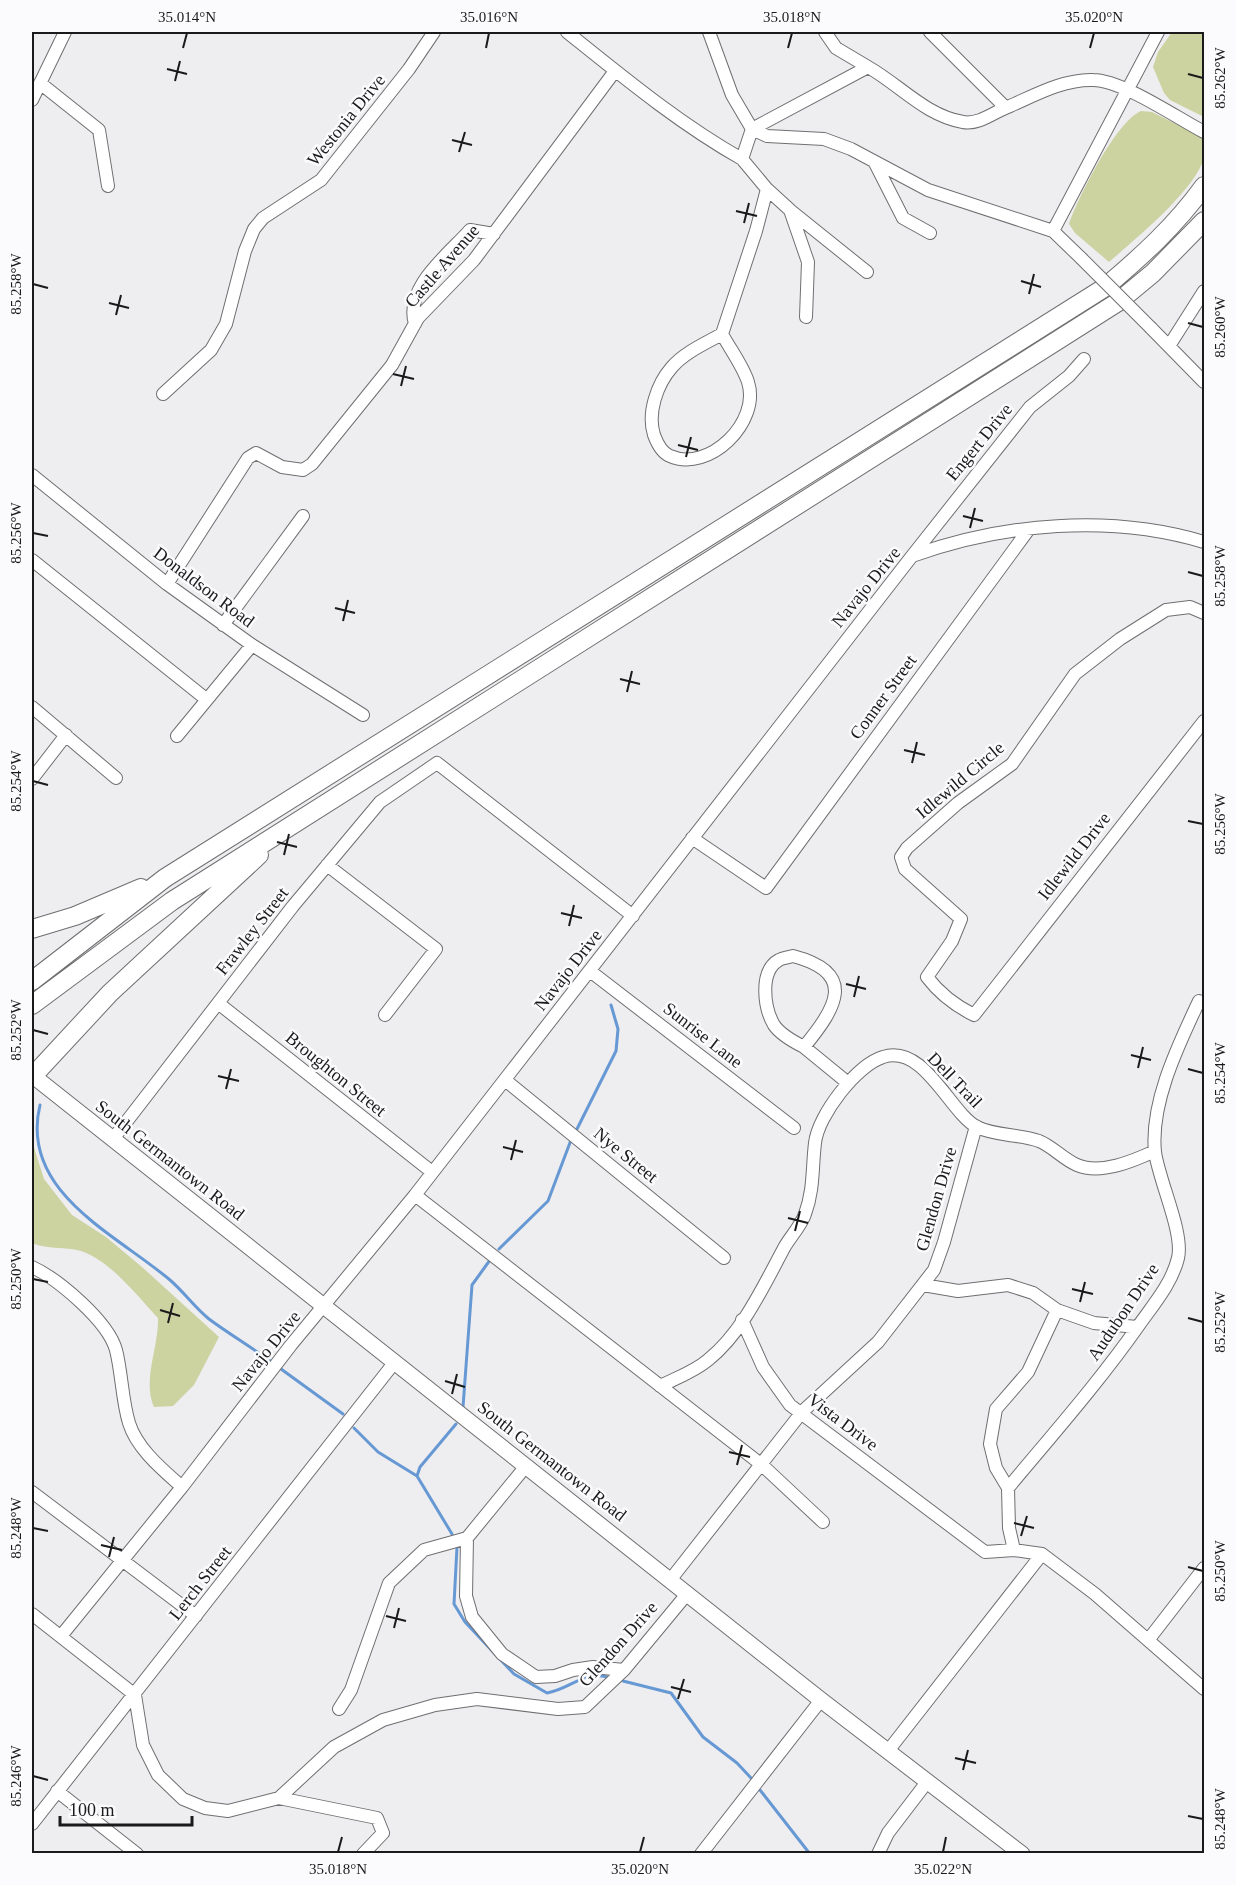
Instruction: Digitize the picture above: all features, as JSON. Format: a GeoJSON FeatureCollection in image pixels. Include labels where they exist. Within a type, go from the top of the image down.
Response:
{"type":"FeatureCollection","features":[{"type":"Feature","properties":{"kind":"highway"},"geometry":{"type":"LineString","coordinates":[[32,981],[165,878],[1104,288],[1144,255],[1190,206],[1204,186]]}},
{"type":"Feature","properties":{"kind":"highway"},"geometry":{"type":"LineString","coordinates":[[32,1005],[172,901],[1118,302],[1153,273],[1204,220]]}},
{"type":"Feature","properties":{"kind":"highway"},"geometry":{"type":"LineString","coordinates":[[32,1076],[110,993],[292,825]]}},
{"type":"Feature","properties":{"kind":"highway"},"geometry":{"type":"LineString","coordinates":[[32,929],[75,916],[165,878]]}},
{"type":"Feature","properties":{"kind":"main road","name":"South Germantown Road"},"geometry":{"type":"LineString","coordinates":[[32,1076],[671,1579],[821,1700],[1022,1854]]}},
{"type":"Feature","properties":{"kind":"street"},"geometry":{"type":"LineString","coordinates":[[32,99],[65,32]]}},
{"type":"Feature","properties":{"kind":"street","name":"Westonia Drive"},"geometry":{"type":"LineString","coordinates":[[163,394],[211,350],[226,324],[245,251],[254,229],[263,218],[321,180],[409,69],[434,32]]}},
{"type":"Feature","properties":{"kind":"street"},"geometry":{"type":"LineString","coordinates":[[567,32],[715,144],[742,159],[767,189],[790,210],[867,272]]}},
{"type":"Feature","properties":{"kind":"street"},"geometry":{"type":"LineString","coordinates":[[709,32],[732,95],[752,129],[767,136],[824,139],[851,149],[928,190],[1053,231],[1204,382]]}},
{"type":"Feature","properties":{"kind":"street"},"geometry":{"type":"LineString","coordinates":[[825,32],[836,48],[894,81],[926,108],[965,123],[981,120],[1005,107],[1066,83],[1093,80],[1112,83],[1204,132]]}},
{"type":"Feature","properties":{"kind":"street"},"geometry":{"type":"LineString","coordinates":[[930,32],[1005,107]]}},
{"type":"Feature","properties":{"kind":"street"},"geometry":{"type":"LineString","coordinates":[[1053,231],[1129,91],[1158,32]]}},
{"type":"Feature","properties":{"kind":"street"},"geometry":{"type":"LineString","coordinates":[[742,159],[752,129],[868,67]]}},
{"type":"Feature","properties":{"kind":"street","name":"Castle Avenue"},"geometry":{"type":"LineString","coordinates":[[166,584],[241,466],[256,453],[293,469],[303,470],[312,464],[392,365],[415,324],[445,287],[474,260],[494,234],[615,70]]}},
{"type":"Feature","properties":{"kind":"street"},"geometry":{"type":"LineString","coordinates":[[40,84],[99,130],[108,186]]}},
{"type":"Feature","properties":{"kind":"street"},"geometry":{"type":"LineString","coordinates":[[875,163],[903,218],[930,233]]}},
{"type":"Feature","properties":{"kind":"street"},"geometry":{"type":"LineString","coordinates":[[722,334],[749,383],[747,416],[731,437],[701,458],[686,460],[668,456],[657,444],[651,412],[661,386],[672,367],[694,349],[722,334],[756,231],[767,189]]}},
{"type":"Feature","properties":{"kind":"street"},"geometry":{"type":"LineString","coordinates":[[790,210],[808,262],[806,316]]}},
{"type":"Feature","properties":{"kind":"street"},"geometry":{"type":"LineString","coordinates":[[415,324],[412,312],[419,286],[470,230],[494,234]]}},
{"type":"Feature","properties":{"kind":"street"},"geometry":{"type":"LineString","coordinates":[[1169,346],[1204,291]]}},
{"type":"Feature","properties":{"kind":"street","name":"Engert Drive"},"geometry":{"type":"LineString","coordinates":[[912,556],[1030,407],[1069,376],[1084,359]]}},
{"type":"Feature","properties":{"kind":"street","name":"Donaldson Road"},"geometry":{"type":"LineString","coordinates":[[32,475],[166,584],[252,645],[363,715]]}},
{"type":"Feature","properties":{"kind":"street"},"geometry":{"type":"LineString","coordinates":[[224,625],[303,516]]}},
{"type":"Feature","properties":{"kind":"street","name":"Navajo Drive"},"geometry":{"type":"LineString","coordinates":[[61,1636],[182,1487],[291,1345],[325,1307],[415,1195],[912,556],[944,544],[1029,528],[1124,526],[1171,532],[1204,542]]}},
{"type":"Feature","properties":{"kind":"street","name":"Conner Street"},"geometry":{"type":"LineString","coordinates":[[692,838],[766,888],[1029,528]]}},
{"type":"Feature","properties":{"kind":"street"},"geometry":{"type":"LineString","coordinates":[[32,560],[206,699]]}},
{"type":"Feature","properties":{"kind":"street","name":"Idlewild Circle"},"geometry":{"type":"LineString","coordinates":[[974,1015],[960,1008],[927,977],[952,941],[961,919],[905,869],[901,857],[907,848],[958,803],[1012,764],[1075,674],[1120,639],[1166,610],[1190,607],[1204,613]]}},
{"type":"Feature","properties":{"kind":"street"},"geometry":{"type":"LineString","coordinates":[[177,736],[252,645]]}},
{"type":"Feature","properties":{"kind":"street"},"geometry":{"type":"LineString","coordinates":[[32,707],[116,778]]}},
{"type":"Feature","properties":{"kind":"street","name":"Idlewild Drive"},"geometry":{"type":"LineString","coordinates":[[974,1015],[1204,721]]}},
{"type":"Feature","properties":{"kind":"street"},"geometry":{"type":"LineString","coordinates":[[32,779],[66,735]]}},
{"type":"Feature","properties":{"kind":"street","name":"Frawley Street"},"geometry":{"type":"LineString","coordinates":[[113,1139],[327,865],[380,802],[437,763],[633,916]]}},
{"type":"Feature","properties":{"kind":"street"},"geometry":{"type":"LineString","coordinates":[[327,865],[436,949],[386,1015]]}},
{"type":"Feature","properties":{"kind":"street"},"geometry":{"type":"LineString","coordinates":[[804,1047],[832,1011],[837,995],[834,980],[824,969],[793,956],[778,960],[768,972],[767,1005],[774,1026],[848,1083]]}},
{"type":"Feature","properties":{"kind":"street","name":"Sunrise Lane"},"geometry":{"type":"LineString","coordinates":[[590,971],[794,1128]]}},
{"type":"Feature","properties":{"kind":"street","name":"Audubon Drive"},"geometry":{"type":"LineString","coordinates":[[1008,1488],[1112,1363],[1164,1290],[1178,1257],[1177,1239],[1155,1151],[1156,1128],[1166,1076],[1199,1000]]}},
{"type":"Feature","properties":{"kind":"street","name":"Broughton Street"},"geometry":{"type":"LineString","coordinates":[[218,1003],[432,1172]]}},
{"type":"Feature","properties":{"kind":"street","name":"Dell Trail"},"geometry":{"type":"LineString","coordinates":[[742,1320],[790,1236],[805,1217],[813,1188],[814,1141],[825,1115],[848,1083],[865,1067],[885,1056],[903,1058],[919,1064],[976,1126],[1041,1142],[1078,1165],[1093,1168],[1135,1160],[1155,1151]]}},
{"type":"Feature","properties":{"kind":"street","name":"Nye Street"},"geometry":{"type":"LineString","coordinates":[[505,1080],[724,1258]]}},
{"type":"Feature","properties":{"kind":"street","name":"Glendon Drive"},"geometry":{"type":"LineString","coordinates":[[671,1579],[802,1412],[878,1342],[923,1285],[933,1270],[944,1242],[976,1126]]}},
{"type":"Feature","properties":{"kind":"street"},"geometry":{"type":"LineString","coordinates":[[415,1195],[762,1465],[823,1522]]}},
{"type":"Feature","properties":{"kind":"street"},"geometry":{"type":"LineString","coordinates":[[32,1267],[71,1293],[97,1320],[115,1347],[129,1425],[153,1461],[182,1487]]}},
{"type":"Feature","properties":{"kind":"street"},"geometry":{"type":"LineString","coordinates":[[923,1285],[958,1291],[1008,1285],[1034,1293],[1057,1310],[1094,1323],[1137,1327]]}},
{"type":"Feature","properties":{"kind":"street"},"geometry":{"type":"LineString","coordinates":[[1014,1550],[1009,1528],[1008,1488],[996,1468],[990,1444],[996,1409],[1028,1372],[1057,1310]]}},
{"type":"Feature","properties":{"kind":"street"},"geometry":{"type":"LineString","coordinates":[[660,1386],[707,1361],[724,1344],[742,1320]]}},
{"type":"Feature","properties":{"kind":"street","name":"Vista Drive"},"geometry":{"type":"LineString","coordinates":[[742,1320],[763,1367],[790,1405],[986,1552],[1014,1550],[1042,1554]]}},
{"type":"Feature","properties":{"kind":"street","name":"Lerch Street"},"geometry":{"type":"LineString","coordinates":[[32,1824],[347,1426],[394,1363]]}},
{"type":"Feature","properties":{"kind":"street"},"geometry":{"type":"LineString","coordinates":[[339,1709],[355,1680],[380,1602],[389,1583],[424,1550],[467,1538],[526,1466]]}},
{"type":"Feature","properties":{"kind":"street"},"geometry":{"type":"LineString","coordinates":[[32,1492],[196,1616]]}},
{"type":"Feature","properties":{"kind":"street"},"geometry":{"type":"LineString","coordinates":[[467,1538],[466,1596],[472,1617],[502,1654],[536,1677],[555,1676],[593,1667],[624,1670]]}},
{"type":"Feature","properties":{"kind":"street"},"geometry":{"type":"LineString","coordinates":[[888,1751],[1042,1554],[1149,1639],[1204,1689]]}},
{"type":"Feature","properties":{"kind":"street"},"geometry":{"type":"LineString","coordinates":[[1149,1639],[1204,1568]]}},
{"type":"Feature","properties":{"kind":"street","name":"Glendon Drive"},"geometry":{"type":"LineString","coordinates":[[135,1695],[142,1745],[158,1775],[183,1799],[205,1808],[228,1811],[279,1798],[334,1747],[383,1720],[435,1705],[477,1699],[573,1710],[585,1707],[624,1670],[687,1594]]}},
{"type":"Feature","properties":{"kind":"street"},"geometry":{"type":"LineString","coordinates":[[32,1614],[135,1695]]}},
{"type":"Feature","properties":{"kind":"street"},"geometry":{"type":"LineString","coordinates":[[701,1854],[821,1700]]}},
{"type":"Feature","properties":{"kind":"street"},"geometry":{"type":"LineString","coordinates":[[878,1854],[888,1833],[927,1782]]}},
{"type":"Feature","properties":{"kind":"street"},"geometry":{"type":"LineString","coordinates":[[57,1791],[137,1854]]}},
{"type":"Feature","properties":{"kind":"street"},"geometry":{"type":"LineString","coordinates":[[279,1798],[376,1818],[383,1833],[363,1854]]}},
{"type":"Feature","properties":{"kind":"green space"},"geometry":{"type":"Polygon","coordinates":[[[1172,32],[1204,32],[1204,117],[1170,100],[1164,93],[1153,67],[1158,52],[1172,32]]]}},
{"type":"Feature","properties":{"kind":"green space"},"geometry":{"type":"Polygon","coordinates":[[[1141,111],[1152,112],[1204,138],[1205,155],[1190,184],[1148,228],[1109,262],[1075,233],[1069,224],[1089,179],[1110,144],[1120,129],[1141,111]]]}},
{"type":"Feature","properties":{"kind":"green space"},"geometry":{"type":"Polygon","coordinates":[[[32,1141],[44,1179],[72,1215],[106,1237],[219,1337],[194,1385],[173,1406],[154,1407],[151,1397],[150,1375],[158,1318],[121,1278],[100,1260],[77,1250],[32,1243],[32,1141]]]}},
{"type":"Feature","properties":{"kind":"waterway"},"geometry":{"type":"LineString","coordinates":[[577,1129],[616,1051],[618,1029],[611,1005]]}},
{"type":"Feature","properties":{"kind":"waterway"},"geometry":{"type":"LineString","coordinates":[[40,1105],[37,1136],[44,1163],[58,1186],[77,1208],[170,1280],[209,1319],[270,1361]]}},
{"type":"Feature","properties":{"kind":"waterway"},"geometry":{"type":"LineString","coordinates":[[499,1249],[548,1201],[571,1140]]}},
{"type":"Feature","properties":{"kind":"waterway"},"geometry":{"type":"LineString","coordinates":[[463,1407],[472,1285],[490,1260]]}},
{"type":"Feature","properties":{"kind":"waterway"},"geometry":{"type":"LineString","coordinates":[[281,1369],[343,1414]]}},
{"type":"Feature","properties":{"kind":"waterway"},"geometry":{"type":"LineString","coordinates":[[417,1476],[420,1467],[456,1424]]}},
{"type":"Feature","properties":{"kind":"waterway"},"geometry":{"type":"LineString","coordinates":[[354,1428],[378,1452],[417,1476],[452,1534]]}},
{"type":"Feature","properties":{"kind":"waterway"},"geometry":{"type":"LineString","coordinates":[[457,1547],[454,1604],[465,1622],[514,1674],[547,1693],[591,1676],[607,1677]]}},
{"type":"Feature","properties":{"kind":"waterway"},"geometry":{"type":"LineString","coordinates":[[623,1681],[671,1693],[703,1737],[737,1763],[751,1778]]}},
{"type":"Feature","properties":{"kind":"waterway"},"geometry":{"type":"LineString","coordinates":[[760,1790],[810,1854]]}}]}
